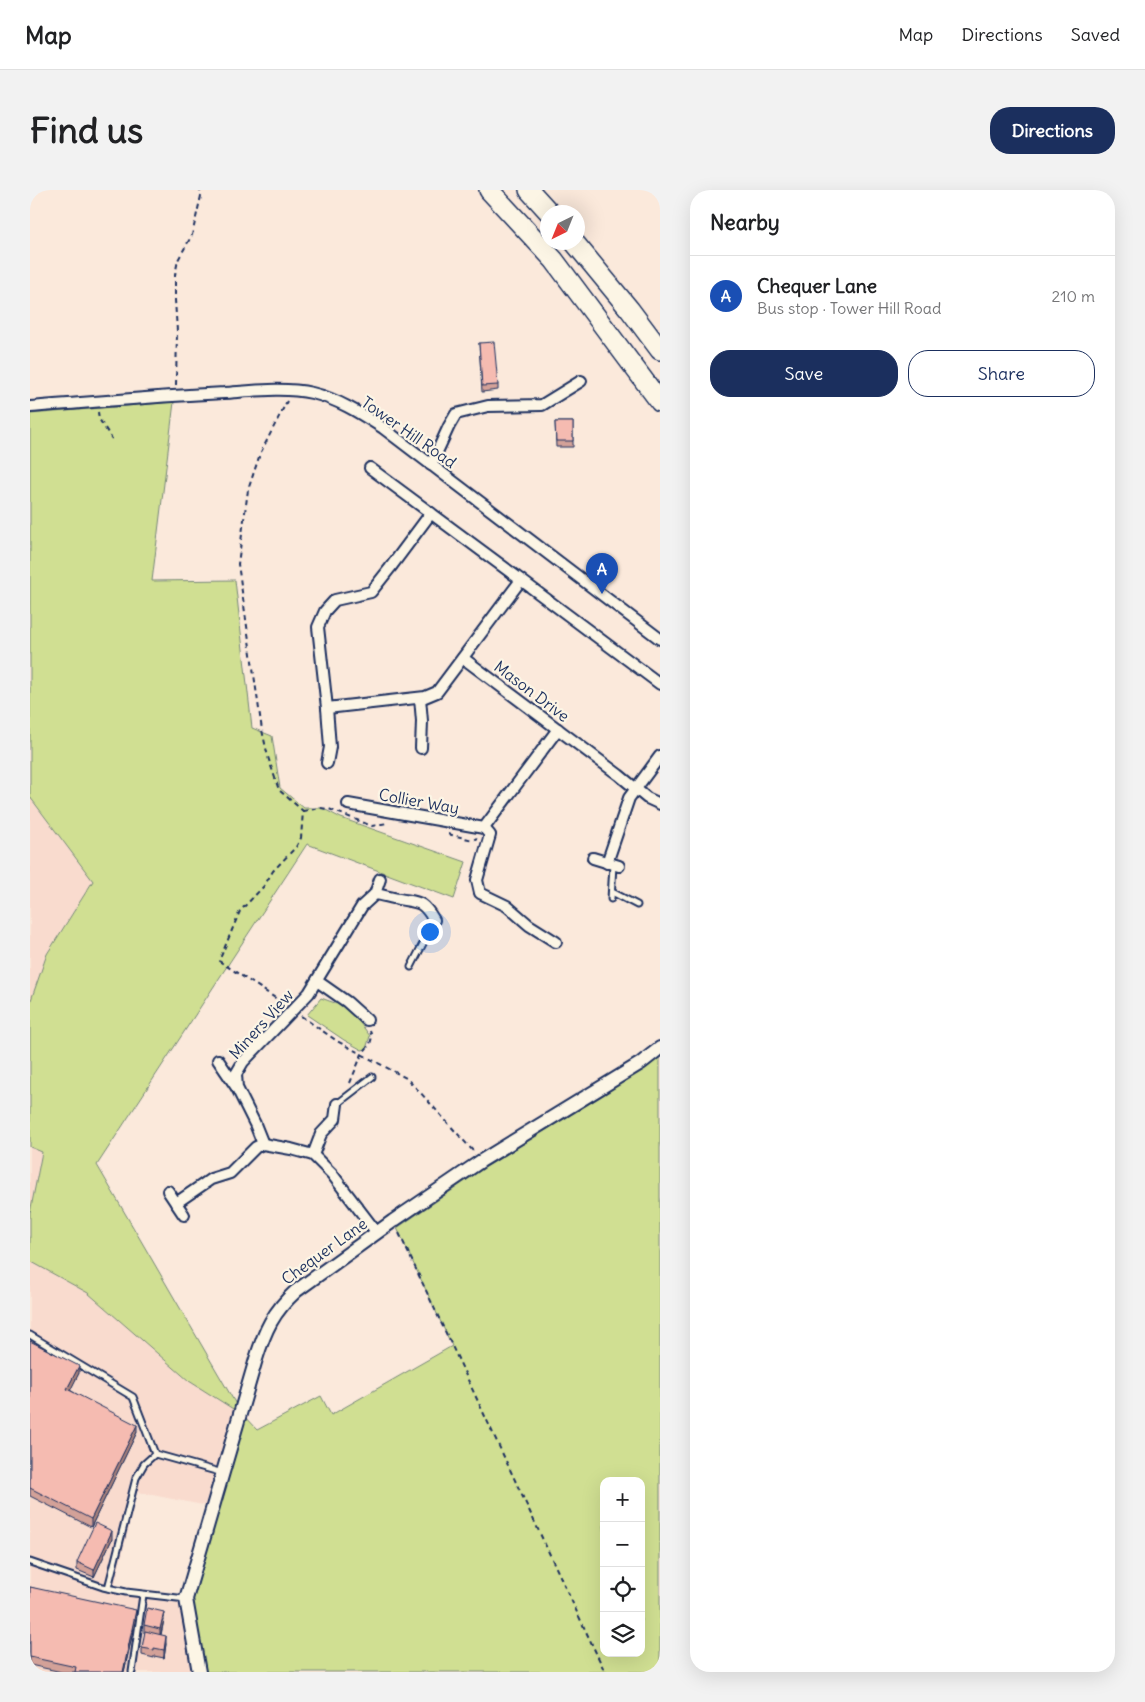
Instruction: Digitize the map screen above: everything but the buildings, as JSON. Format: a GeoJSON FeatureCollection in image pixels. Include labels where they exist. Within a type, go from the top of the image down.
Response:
{"type":"FeatureCollection","features":[{"type":"Feature","properties":{"kind":"highway"},"geometry":{"type":"LineString","coordinates":[[489,190],[554,260],[660,402]]}},
{"type":"Feature","properties":{"kind":"highway"},"geometry":{"type":"LineString","coordinates":[[529,190],[543,205]]}},
{"type":"Feature","properties":{"kind":"highway"},"geometry":{"type":"LineString","coordinates":[[581,250],[660,350]]}},
{"type":"Feature","properties":{"kind":"street"},"geometry":{"type":"LineString","coordinates":[[431,465],[456,414],[488,406],[542,405],[581,382]]}},
{"type":"Feature","properties":{"kind":"street","name":"Tower Hill Road"},"geometry":{"type":"LineString","coordinates":[[30,408],[176,395],[293,390],[312,393],[336,401],[383,428],[660,640]]}},
{"type":"Feature","properties":{"kind":"street"},"geometry":{"type":"LineString","coordinates":[[370,468],[660,684]]}},
{"type":"Feature","properties":{"kind":"street"},"geometry":{"type":"LineString","coordinates":[[327,763],[330,748],[318,627],[325,611],[335,600],[371,592],[430,513]]}},
{"type":"Feature","properties":{"kind":"street"},"geometry":{"type":"LineString","coordinates":[[326,708],[420,698],[437,692],[521,580]]}},
{"type":"Feature","properties":{"kind":"street","name":"Mason Drive"},"geometry":{"type":"LineString","coordinates":[[463,658],[647,798],[660,804]]}},
{"type":"Feature","properties":{"kind":"street"},"geometry":{"type":"LineString","coordinates":[[420,698],[422,721],[421,748]]}},
{"type":"Feature","properties":{"kind":"street"},"geometry":{"type":"LineString","coordinates":[[556,942],[529,925],[508,906],[480,893],[477,880],[490,835],[484,828],[558,730]]}},
{"type":"Feature","properties":{"kind":"street"},"geometry":{"type":"LineString","coordinates":[[594,858],[613,865],[624,808],[660,756]]}},
{"type":"Feature","properties":{"kind":"street","name":"Collier Way"},"geometry":{"type":"LineString","coordinates":[[348,804],[484,828]]}},
{"type":"Feature","properties":{"kind":"street"},"geometry":{"type":"LineString","coordinates":[[380,879],[376,894],[419,902],[434,920],[430,930]]}},
{"type":"Feature","properties":{"kind":"street","name":"Miners View"},"geometry":{"type":"LineString","coordinates":[[237,1088],[236,1074],[242,1062],[294,1011],[309,993],[362,906],[376,894]]}},
{"type":"Feature","properties":{"kind":"street"},"geometry":{"type":"LineString","coordinates":[[317,981],[347,1002],[367,1020]]}},
{"type":"Feature","properties":{"kind":"street","name":"Chequer Lane"},"geometry":{"type":"LineString","coordinates":[[200,1672],[186,1599],[263,1336],[273,1316],[283,1302],[393,1221],[481,1161],[632,1068],[660,1048]]}},
{"type":"Feature","properties":{"kind":"street"},"geometry":{"type":"LineString","coordinates":[[218,1060],[237,1088],[255,1124],[262,1144]]}},
{"type":"Feature","properties":{"kind":"street"},"geometry":{"type":"LineString","coordinates":[[313,1155],[321,1134],[335,1119],[339,1102]]}},
{"type":"Feature","properties":{"kind":"street"},"geometry":{"type":"LineString","coordinates":[[176,1203],[211,1179],[230,1173],[262,1144],[313,1155],[332,1174],[377,1233]]}},
{"type":"Feature","properties":{"kind":"street"},"geometry":{"type":"LineString","coordinates":[[168,1191],[184,1215]]}},
{"type":"Feature","properties":{"kind":"lane"},"geometry":{"type":"LineString","coordinates":[[611,899],[613,865]]}},
{"type":"Feature","properties":{"kind":"lane"},"geometry":{"type":"LineString","coordinates":[[612,892],[637,905]]}},
{"type":"Feature","properties":{"kind":"lane"},"geometry":{"type":"LineString","coordinates":[[411,967],[430,930]]}},
{"type":"Feature","properties":{"kind":"lane"},"geometry":{"type":"LineString","coordinates":[[339,1102],[372,1077]]}},
{"type":"Feature","properties":{"kind":"lane"},"geometry":{"type":"LineString","coordinates":[[30,1336],[133,1397],[155,1454]]}},
{"type":"Feature","properties":{"kind":"lane"},"geometry":{"type":"LineString","coordinates":[[155,1454],[224,1473]]}},
{"type":"Feature","properties":{"kind":"lane"},"geometry":{"type":"LineString","coordinates":[[108,1588],[136,1478],[144,1464],[155,1454]]}},
{"type":"Feature","properties":{"kind":"lane"},"geometry":{"type":"LineString","coordinates":[[30,1562],[108,1588],[186,1599]]}},
{"type":"Feature","properties":{"kind":"lane"},"geometry":{"type":"LineString","coordinates":[[132,1672],[143,1594]]}},
{"type":"Feature","properties":{"kind":"path"},"geometry":{"type":"LineString","coordinates":[[176,395],[177,331],[175,275],[178,260],[192,235],[201,196],[200,190]]}},
{"type":"Feature","properties":{"kind":"path"},"geometry":{"type":"LineString","coordinates":[[293,390],[260,454],[248,490],[238,564],[262,730],[268,757],[279,790],[303,811],[302,838],[273,871],[264,886],[240,911],[218,961],[337,1041],[406,1078],[481,1161]]}},
{"type":"Feature","properties":{"kind":"path"},"geometry":{"type":"LineString","coordinates":[[98,402],[99,419],[112,439]]}},
{"type":"Feature","properties":{"kind":"path"},"geometry":{"type":"LineString","coordinates":[[339,1102],[362,1054],[370,1044],[372,1037],[367,1020]]}},
{"type":"Feature","properties":{"kind":"path"},"geometry":{"type":"LineString","coordinates":[[393,1221],[605,1672]]}},
{"type":"Feature","properties":{"kind":"shaded area"},"geometry":{"type":"Polygon","coordinates":[[[30,797],[93,881],[47,954],[30,1013],[30,797]]]}},
{"type":"Feature","properties":{"kind":"shaded area"},"geometry":{"type":"Polygon","coordinates":[[[30,1147],[42,1152],[30,1213],[30,1147]]]}},
{"type":"Feature","properties":{"kind":"shaded area"},"geometry":{"type":"Polygon","coordinates":[[[30,1261],[88,1293],[189,1381],[241,1414],[213,1507],[137,1492],[114,1589],[186,1599],[199,1672],[30,1672],[30,1261]]]}},
{"type":"Feature","properties":{"kind":"green space"},"geometry":{"type":"Polygon","coordinates":[[[174,402],[152,581],[235,580],[252,728],[272,736],[280,788],[304,808],[322,808],[341,818],[466,862],[454,899],[307,844],[97,1165],[241,1413],[257,1430],[321,1396],[331,1415],[452,1346],[397,1228],[486,1167],[605,1094],[660,1057],[660,1672],[199,1672],[186,1599],[241,1414],[189,1381],[88,1293],[30,1261],[30,1213],[42,1152],[30,1147],[30,1003],[47,954],[93,881],[30,797],[30,414],[174,402]]]}},
{"type":"Feature","properties":{"kind":"green space"},"geometry":{"type":"Polygon","coordinates":[[[321,998],[335,1003],[338,1001],[359,1022],[370,1036],[366,1049],[362,1050],[344,1040],[307,1015],[321,998]]]}},
{"type":"Feature","properties":{"kind":"place","name":"Chequer Lane"},"geometry":{"type":"Point","coordinates":[602,594]}}]}
